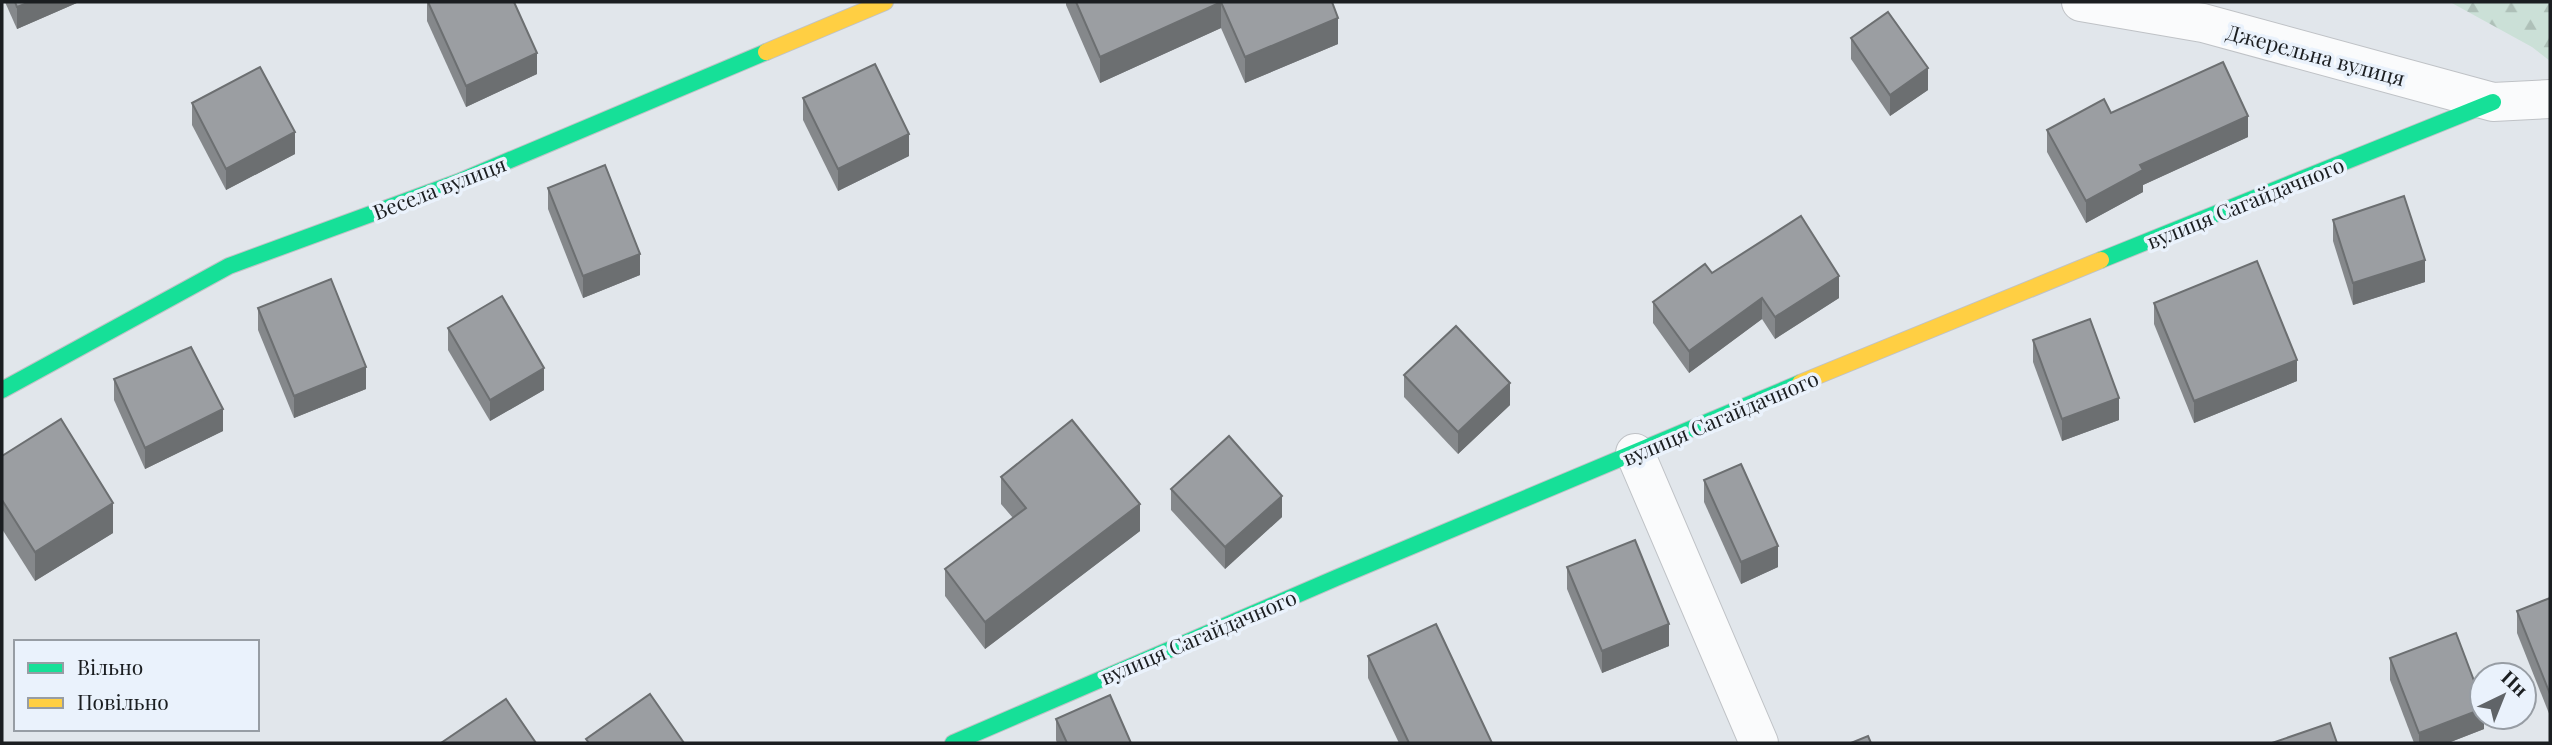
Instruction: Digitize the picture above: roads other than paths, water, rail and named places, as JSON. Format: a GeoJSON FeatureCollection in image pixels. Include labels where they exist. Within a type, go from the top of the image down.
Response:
{"type":"FeatureCollection","features":[{"type":"Feature","properties":{"kind":"street","name":"Весела вулиця"},"geometry":{"type":"LineString","coordinates":[[2,390],[229,266],[471,176],[885,2]]}},
{"type":"Feature","properties":{"kind":"street","name":"Джерельна вулиця"},"geometry":{"type":"LineString","coordinates":[[2081,2],[2203,23],[2493,102],[2550,99]]}},
{"type":"Feature","properties":{"kind":"street","name":"вулиця Сагайдачного"},"geometry":{"type":"LineString","coordinates":[[953,743],[1247,614],[2493,102]]}},
{"type":"Feature","properties":{"kind":"street"},"geometry":{"type":"LineString","coordinates":[[1635,453],[1759,743]]}}]}
